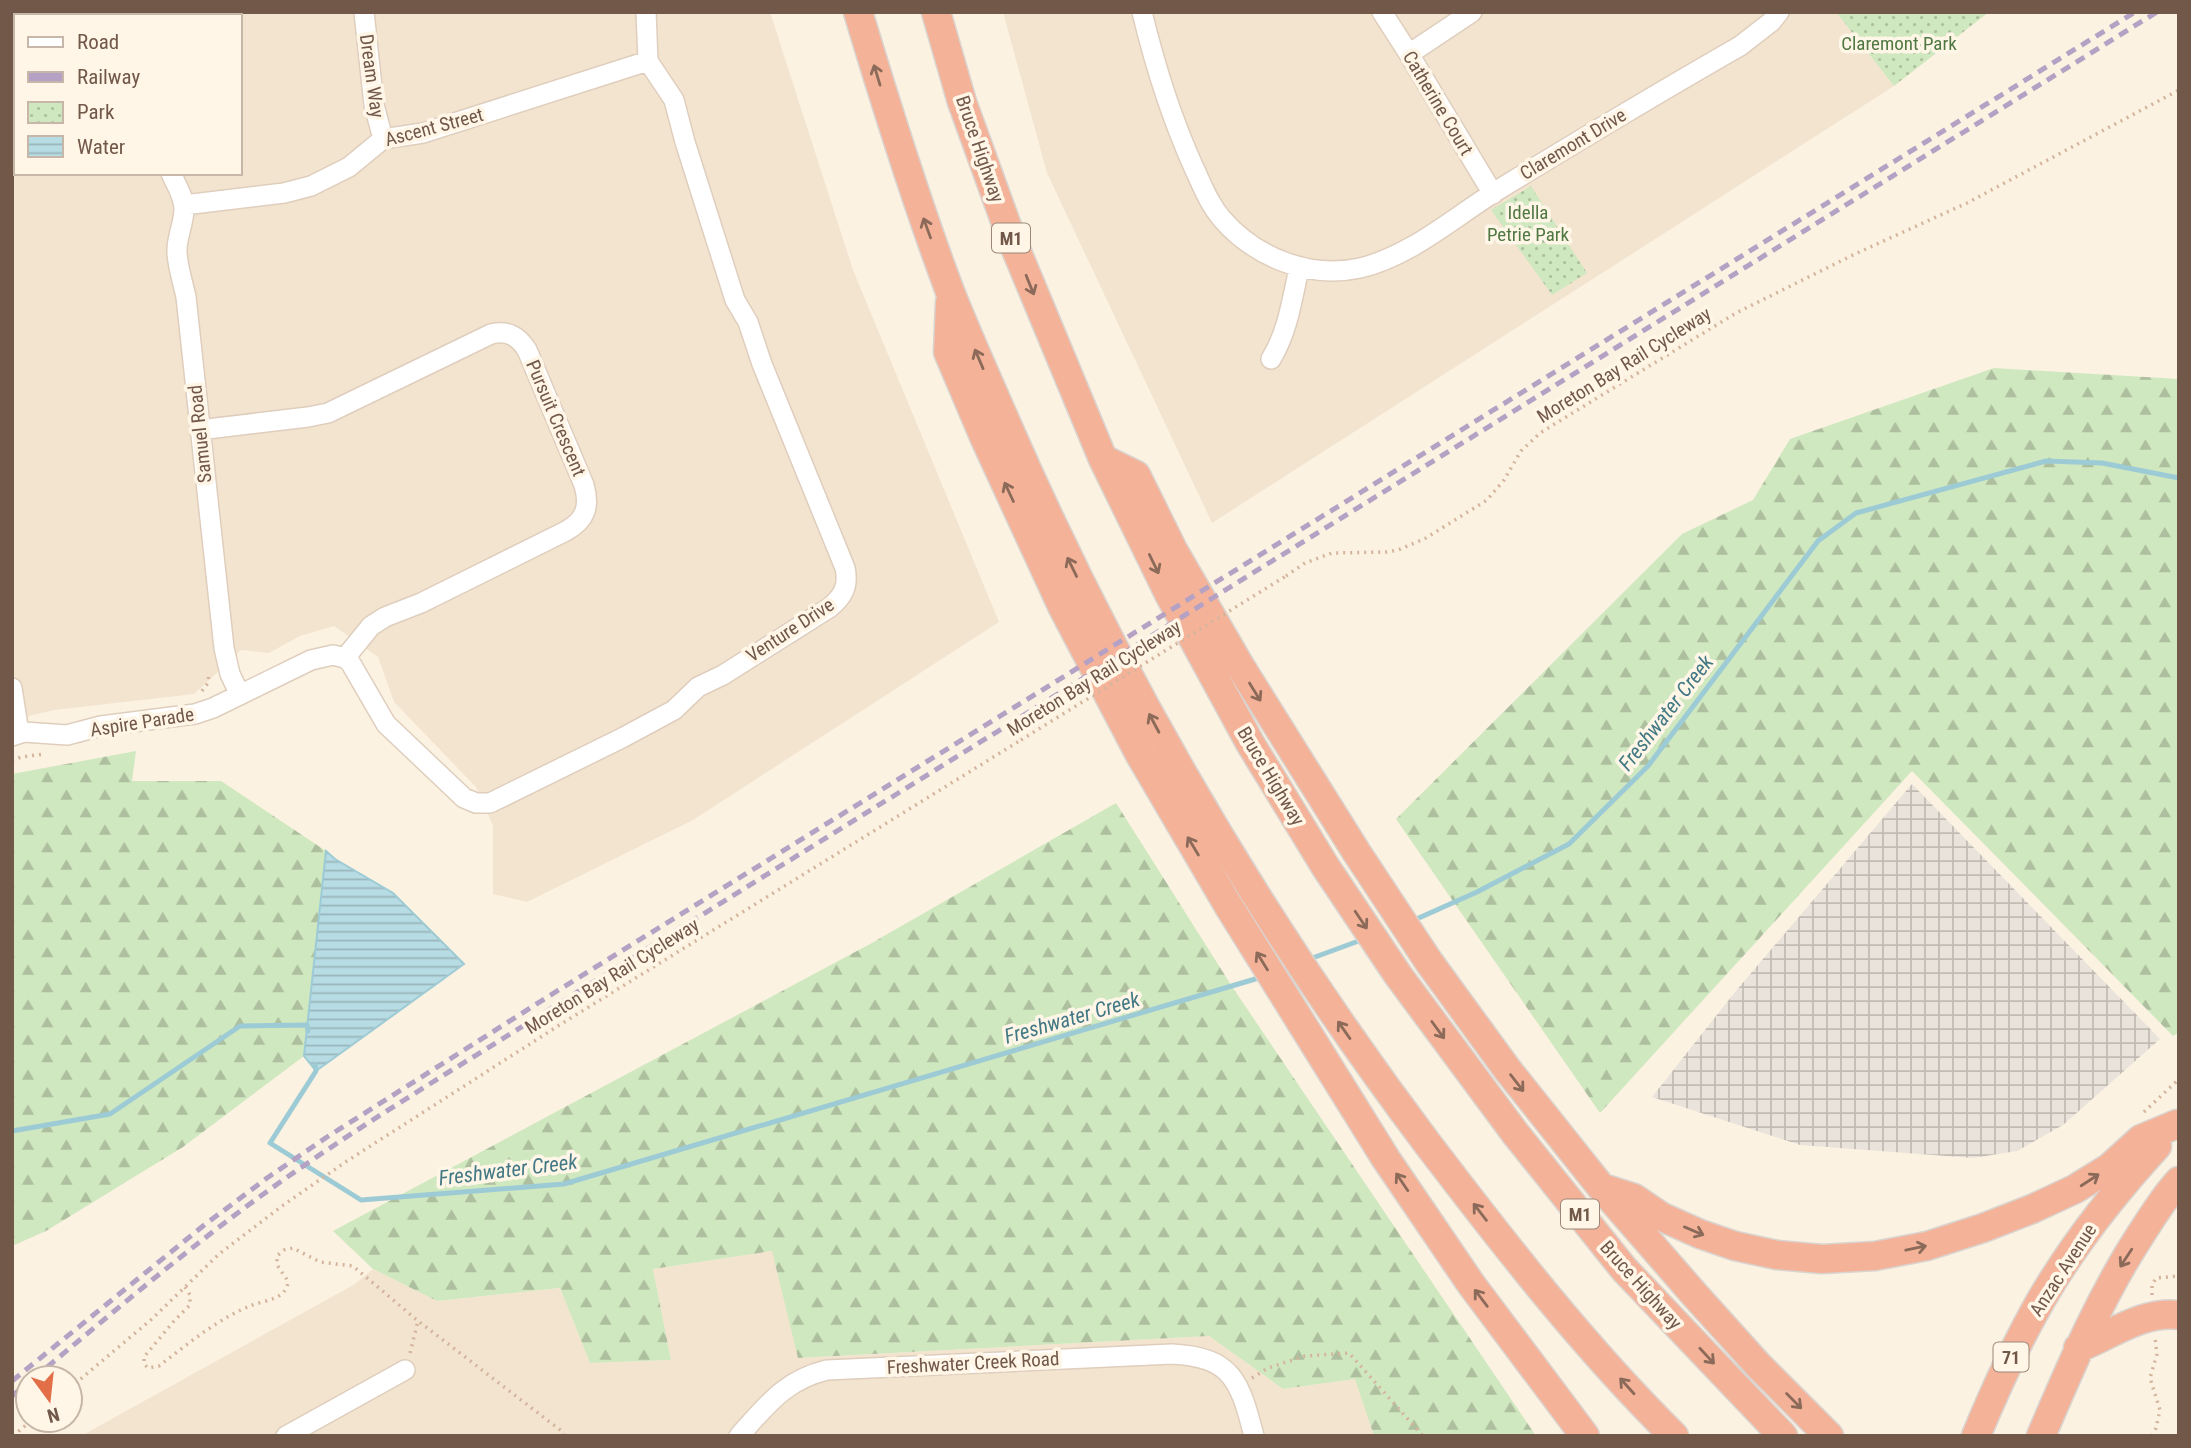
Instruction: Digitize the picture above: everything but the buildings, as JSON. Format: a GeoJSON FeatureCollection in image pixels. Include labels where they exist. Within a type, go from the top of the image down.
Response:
{"type":"FeatureCollection","features":[{"type":"Feature","properties":{"kind":"highway"},"geometry":{"type":"LineString","coordinates":[[858,12],[895,137],[950,292],[1040,499],[1097,617],[1173,759],[1254,894],[1378,1079],[1511,1252],[1568,1320],[1674,1436]]}},
{"type":"Feature","properties":{"kind":"highway","name":"Bruce Highway"},"geometry":{"type":"LineString","coordinates":[[936,12],[962,102],[1012,240],[1103,458],[1174,605],[1250,743],[1325,866],[1398,975],[1515,1133],[1624,1269],[1783,1436]]}},
{"type":"Feature","properties":{"kind":"highway"},"geometry":{"type":"LineString","coordinates":[[950,292],[948,352],[985,439],[1074,630],[1140,755],[1228,905],[1386,1159],[1471,1284],[1585,1436]]}},
{"type":"Feature","properties":{"kind":"highway"},"geometry":{"type":"LineString","coordinates":[[1103,458],[1136,475],[1173,551],[1220,633],[1357,853],[1429,962],[1507,1069],[1601,1187],[1758,1365],[1829,1436]]}},
{"type":"Feature","properties":{"kind":"highway"},"geometry":{"type":"LineString","coordinates":[[1601,1187],[1634,1198],[1662,1217],[1735,1246],[1777,1255],[1822,1259],[1875,1256],[1927,1246],[2032,1209],[2075,1189],[2109,1168],[2141,1139],[2178,1123]]}},
{"type":"Feature","properties":{"kind":"highway","name":"Anzac Avenue"},"geometry":{"type":"LineString","coordinates":[[1976,1436],[2007,1365],[2041,1301],[2084,1235],[2128,1178],[2178,1123]]}},
{"type":"Feature","properties":{"kind":"highway"},"geometry":{"type":"LineString","coordinates":[[2084,1235],[2105,1230],[2125,1207],[2136,1200],[2173,1197]]}},
{"type":"Feature","properties":{"kind":"highway"},"geometry":{"type":"LineString","coordinates":[[2041,1436],[2078,1349],[2121,1265],[2173,1197]]}},
{"type":"Feature","properties":{"kind":"highway"},"geometry":{"type":"LineString","coordinates":[[2078,1349],[2131,1322],[2153,1316],[2179,1315]]}},
{"type":"Feature","properties":{"kind":"street","name":"Dream Way"},"geometry":{"type":"LineString","coordinates":[[364,12],[374,105],[383,139]]}},
{"type":"Feature","properties":{"kind":"street"},"geometry":{"type":"LineString","coordinates":[[646,12],[648,61]]}},
{"type":"Feature","properties":{"kind":"street","name":"Claremont Drive"},"geometry":{"type":"LineString","coordinates":[[1142,12],[1159,81],[1178,132],[1207,197],[1222,219],[1259,250],[1299,268],[1334,272],[1362,267],[1389,257],[1421,240],[1643,102],[1740,46],[1771,22],[1779,12]]}},
{"type":"Feature","properties":{"kind":"street","name":"Catherine Court"},"geometry":{"type":"LineString","coordinates":[[1382,12],[1493,194]]}},
{"type":"Feature","properties":{"kind":"street"},"geometry":{"type":"LineString","coordinates":[[1409,54],[1472,12]]}},
{"type":"Feature","properties":{"kind":"street","name":"Ascent Street"},"geometry":{"type":"LineString","coordinates":[[184,205],[311,186],[349,167],[383,139],[416,135],[445,127],[648,61]]}},
{"type":"Feature","properties":{"kind":"street","name":"Venture Drive"},"geometry":{"type":"LineString","coordinates":[[345,658],[354,667],[380,715],[392,730],[456,793],[470,802],[483,804],[497,800],[674,710],[698,687],[723,675],[817,615],[843,595],[846,585],[845,568],[762,365],[748,323],[734,300],[674,100],[648,61]]}},
{"type":"Feature","properties":{"kind":"street"},"geometry":{"type":"LineString","coordinates":[[172,175],[184,205]]}},
{"type":"Feature","properties":{"kind":"street","name":"Samuel Road"},"geometry":{"type":"LineString","coordinates":[[184,205],[177,251],[186,297],[224,648],[230,674],[240,695]]}},
{"type":"Feature","properties":{"kind":"street"},"geometry":{"type":"LineString","coordinates":[[1271,359],[1286,330],[1299,268]]}},
{"type":"Feature","properties":{"kind":"street","name":"Pursuit Crescent"},"geometry":{"type":"LineString","coordinates":[[199,430],[308,417],[328,412],[491,334],[512,334],[524,344],[584,485],[588,501],[585,514],[574,527],[421,603],[378,621],[345,658]]}},
{"type":"Feature","properties":{"kind":"street","name":"Aspire Parade"},"geometry":{"type":"LineString","coordinates":[[16,735],[31,732],[67,735],[101,726],[188,716],[213,708],[312,660],[334,656],[345,658]]}},
{"type":"Feature","properties":{"kind":"street"},"geometry":{"type":"LineString","coordinates":[[12,688],[16,735]]}},
{"type":"Feature","properties":{"kind":"street","name":"Freshwater Creek Road"},"geometry":{"type":"LineString","coordinates":[[739,1436],[780,1391],[807,1375],[827,1370],[1172,1354],[1194,1355],[1213,1361],[1233,1379]]}},
{"type":"Feature","properties":{"kind":"street"},"geometry":{"type":"LineString","coordinates":[[286,1436],[405,1370]]}},
{"type":"Feature","properties":{"kind":"street"},"geometry":{"type":"LineString","coordinates":[[1233,1379],[1246,1403],[1254,1436]]}},
{"type":"Feature","properties":{"kind":"path","name":"Moreton Bay Rail Cycleway"},"geometry":{"type":"LineString","coordinates":[[84,1376],[153,1318],[219,1254],[347,1161],[558,1026],[1305,564],[1332,553],[1398,550],[1426,538],[1487,500],[1504,480],[1521,451],[1540,433],[1698,335],[1780,290],[1967,203],[2179,90]]}},
{"type":"Feature","properties":{"kind":"path"},"geometry":{"type":"LineString","coordinates":[[185,1287],[190,1296],[190,1305],[144,1357],[144,1364],[148,1368],[159,1366],[220,1321],[249,1307],[282,1296],[286,1292],[288,1281],[279,1269],[277,1261],[280,1252],[288,1248],[299,1250],[320,1262],[353,1266],[418,1321],[565,1436]]}},
{"type":"Feature","properties":{"kind":"path"},"geometry":{"type":"LineString","coordinates":[[2151,1292],[2156,1278],[2179,1276]]}},
{"type":"Feature","properties":{"kind":"path"},"geometry":{"type":"LineString","coordinates":[[405,1370],[418,1321]]}},
{"type":"Feature","properties":{"kind":"path"},"geometry":{"type":"LineString","coordinates":[[2152,1436],[2160,1410],[2150,1378],[2156,1360],[2155,1345]]}},
{"type":"Feature","properties":{"kind":"path"},"geometry":{"type":"LineString","coordinates":[[1233,1379],[1305,1356],[1349,1353],[1423,1436]]}},
{"type":"Feature","properties":{"kind":"shaded area"},"geometry":{"type":"Polygon","coordinates":[[[12,12],[770,12],[853,270],[999,622],[693,820],[527,902],[493,894],[493,826],[476,787],[394,702],[378,657],[334,626],[300,636],[269,653],[241,650],[194,694],[54,710],[12,720],[12,12]]]}},
{"type":"Feature","properties":{"kind":"shaded area"},"geometry":{"type":"Polygon","coordinates":[[[1003,12],[1836,12],[1894,86],[1212,523],[1047,173],[1003,12]]]}},
{"type":"Feature","properties":{"kind":"shaded area"},"geometry":{"type":"Polygon","coordinates":[[[1912,784],[2160,1039],[2063,1125],[2017,1151],[1973,1158],[1800,1145],[1652,1097],[1735,992],[1912,784]]]}},
{"type":"Feature","properties":{"kind":"shaded area"},"geometry":{"type":"Polygon","coordinates":[[[773,1251],[799,1358],[1209,1336],[1283,1389],[1355,1379],[1374,1436],[81,1436],[355,1284],[373,1269],[437,1301],[560,1288],[590,1363],[671,1360],[653,1269],[773,1251]]]}},
{"type":"Feature","properties":{"kind":"green space","name":"Claremont Park"},"geometry":{"type":"Polygon","coordinates":[[[1836,12],[1989,12],[1894,86],[1836,12]]]}},
{"type":"Feature","properties":{"kind":"green space","name":"Idella Petrie Park"},"geometry":{"type":"Polygon","coordinates":[[[1531,186],[1587,273],[1552,295],[1491,210],[1531,186]]]}},
{"type":"Feature","properties":{"kind":"green space"},"geometry":{"type":"Polygon","coordinates":[[[1994,368],[2179,379],[2179,1032],[2173,1036],[1912,771],[1600,1113],[1396,819],[1682,534],[1753,500],[1790,439],[1994,368]]]}},
{"type":"Feature","properties":{"kind":"green space"},"geometry":{"type":"Polygon","coordinates":[[[136,751],[132,781],[221,781],[326,851],[304,1056],[183,1147],[46,1231],[12,1246],[12,774],[136,751]]]}},
{"type":"Feature","properties":{"kind":"green space"},"geometry":{"type":"Polygon","coordinates":[[[1116,803],[1233,988],[1536,1436],[1374,1436],[1355,1379],[1283,1389],[1209,1336],[798,1358],[772,1251],[653,1269],[671,1360],[590,1363],[560,1288],[437,1301],[373,1269],[333,1231],[870,944],[1116,803]]]}},
{"type":"Feature","properties":{"kind":"water"},"geometry":{"type":"Polygon","coordinates":[[[326,851],[393,893],[464,964],[316,1071],[304,1056],[326,851]]]}},
{"type":"Feature","properties":{"kind":"waterway","name":"Freshwater Creek"},"geometry":{"type":"LineString","coordinates":[[1412,921],[1477,892],[1569,844],[1648,766],[1818,541],[1856,513],[2046,461],[2102,463],[2179,478]]}},
{"type":"Feature","properties":{"kind":"waterway","name":"Freshwater Creek"},"geometry":{"type":"LineString","coordinates":[[1307,960],[1364,939]]}},
{"type":"Feature","properties":{"kind":"waterway","name":"Freshwater Creek"},"geometry":{"type":"LineString","coordinates":[[315,1065],[316,1071],[270,1143],[361,1200],[564,1184],[1262,977]]}},
{"type":"Feature","properties":{"kind":"waterway","name":"Freshwater Creek"},"geometry":{"type":"LineString","coordinates":[[12,1131],[110,1114],[240,1026],[307,1025],[308,1031]]}},
{"type":"Feature","properties":{"kind":"railway"},"geometry":{"type":"LineString","coordinates":[[12,1381],[203,1226],[327,1137],[557,991],[2135,12]]}},
{"type":"Feature","properties":{"kind":"railway"},"geometry":{"type":"LineString","coordinates":[[51,1364],[239,1212],[378,1117],[2157,12]]}}]}
